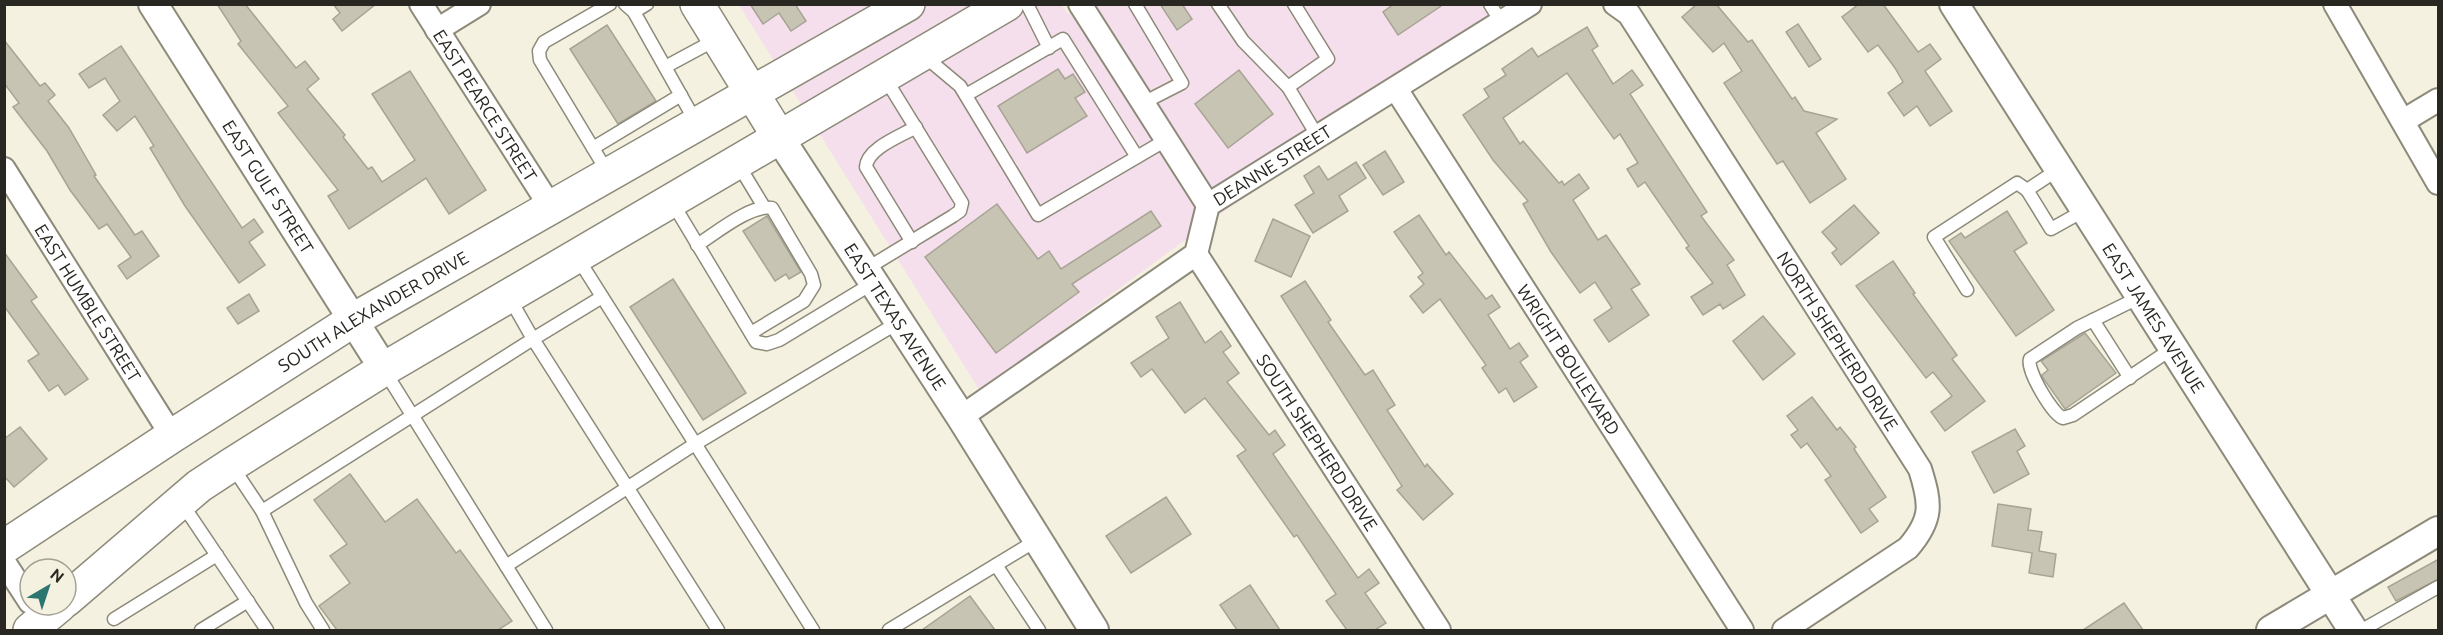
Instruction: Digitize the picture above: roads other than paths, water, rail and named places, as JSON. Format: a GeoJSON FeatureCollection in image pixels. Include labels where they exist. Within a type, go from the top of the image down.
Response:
{"type":"FeatureCollection","features":[{"type":"Feature","properties":{"kind":"main road","name":"EAST TEXAS AVENUE"},"geometry":{"type":"LineString","coordinates":[[697,4],[779,137]]}},
{"type":"Feature","properties":{"kind":"main road","name":"SOUTH ALEXANDER DRIVE"},"geometry":{"type":"LineString","coordinates":[[4,547],[355,319],[550,206],[600,161],[697,124],[908,4]]}},
{"type":"Feature","properties":{"kind":"main road"},"geometry":{"type":"LineString","coordinates":[[78,583],[231,465],[384,369],[738,164],[779,137],[1007,4]]}},
{"type":"Feature","properties":{"kind":"street","name":"EAST GULF STREET"},"geometry":{"type":"LineString","coordinates":[[153,4],[355,319],[384,369]]}},
{"type":"Feature","properties":{"kind":"street","name":"EAST PEARCE STREET"},"geometry":{"type":"LineString","coordinates":[[421,4],[550,206]]}},
{"type":"Feature","properties":{"kind":"street"},"geometry":{"type":"LineString","coordinates":[[437,30],[479,4]]}},
{"type":"Feature","properties":{"kind":"street"},"geometry":{"type":"LineString","coordinates":[[1080,4],[1208,205]]}},
{"type":"Feature","properties":{"kind":"street","name":"DEANNE STREET"},"geometry":{"type":"LineString","coordinates":[[1196,254],[1208,205],[1396,89],[1496,13],[1530,4]]}},
{"type":"Feature","properties":{"kind":"street","name":"EAST JAMES AVENUE"},"geometry":{"type":"LineString","coordinates":[[1954,4],[2353,630]]}},
{"type":"Feature","properties":{"kind":"street"},"geometry":{"type":"LineString","coordinates":[[2335,4],[2439,183]]}},
{"type":"Feature","properties":{"kind":"street","name":"NORTH SHEPHERD DRIVE"},"geometry":{"type":"LineString","coordinates":[[1630,8],[1920,468],[1927,491],[1929,514],[1922,532],[1908,548],[1784,630]]}},
{"type":"Feature","properties":{"kind":"street","name":"WRIGHT BOULEVARD"},"geometry":{"type":"LineString","coordinates":[[1396,89],[1742,630]]}},
{"type":"Feature","properties":{"kind":"street"},"geometry":{"type":"LineString","coordinates":[[2403,122],[2439,100]]}},
{"type":"Feature","properties":{"kind":"street","name":"EAST TEXAS AVENUE"},"geometry":{"type":"LineString","coordinates":[[779,137],[961,417],[1094,630]]}},
{"type":"Feature","properties":{"kind":"street","name":"EAST HUMBLE STREET"},"geometry":{"type":"LineString","coordinates":[[4,169],[172,436]]}},
{"type":"Feature","properties":{"kind":"street"},"geometry":{"type":"LineString","coordinates":[[961,417],[1196,254]]}},
{"type":"Feature","properties":{"kind":"street","name":"SOUTH SHEPHERD DRIVE"},"geometry":{"type":"LineString","coordinates":[[1196,254],[1439,630]]}},
{"type":"Feature","properties":{"kind":"street"},"geometry":{"type":"LineString","coordinates":[[2271,630],[2439,531]]}},
{"type":"Feature","properties":{"kind":"street"},"geometry":{"type":"LineString","coordinates":[[4,562],[18,580]]}},
{"type":"Feature","properties":{"kind":"lane"},"geometry":{"type":"LineString","coordinates":[[610,4],[544,42],[539,51],[540,60],[600,161],[681,95]]}},
{"type":"Feature","properties":{"kind":"lane"},"geometry":{"type":"LineString","coordinates":[[647,4],[629,8],[697,124]]}},
{"type":"Feature","properties":{"kind":"lane"},"geometry":{"type":"LineString","coordinates":[[1026,4],[1049,48]]}},
{"type":"Feature","properties":{"kind":"lane"},"geometry":{"type":"LineString","coordinates":[[1135,4],[1182,82],[1143,103]]}},
{"type":"Feature","properties":{"kind":"lane"},"geometry":{"type":"LineString","coordinates":[[1218,4],[1243,41],[1288,87],[1318,137]]}},
{"type":"Feature","properties":{"kind":"lane"},"geometry":{"type":"LineString","coordinates":[[1288,87],[1328,59],[1294,4]]}},
{"type":"Feature","properties":{"kind":"lane"},"geometry":{"type":"LineString","coordinates":[[665,67],[718,38]]}},
{"type":"Feature","properties":{"kind":"lane"},"geometry":{"type":"LineString","coordinates":[[966,95],[1063,39],[1137,157]]}},
{"type":"Feature","properties":{"kind":"lane"},"geometry":{"type":"LineString","coordinates":[[922,55],[960,86],[1038,215],[1166,140]]}},
{"type":"Feature","properties":{"kind":"lane"},"geometry":{"type":"LineString","coordinates":[[671,201],[756,342],[767,344],[779,340],[870,276],[912,242],[960,211],[962,203],[884,77]]}},
{"type":"Feature","properties":{"kind":"lane"},"geometry":{"type":"LineString","coordinates":[[912,242],[866,167],[867,160],[872,153],[916,127]]}},
{"type":"Feature","properties":{"kind":"lane"},"geometry":{"type":"LineString","coordinates":[[738,164],[764,207]]}},
{"type":"Feature","properties":{"kind":"lane"},"geometry":{"type":"LineString","coordinates":[[2027,190],[2059,169]]}},
{"type":"Feature","properties":{"kind":"lane"},"geometry":{"type":"LineString","coordinates":[[1967,291],[1934,237],[2017,183],[2027,190],[2051,229],[2085,210]]}},
{"type":"Feature","properties":{"kind":"lane"},"geometry":{"type":"LineString","coordinates":[[698,244],[764,207],[772,208],[812,274],[814,285],[804,301],[751,333]]}},
{"type":"Feature","properties":{"kind":"lane"},"geometry":{"type":"LineString","coordinates":[[576,256],[813,630]]}},
{"type":"Feature","properties":{"kind":"lane"},"geometry":{"type":"LineString","coordinates":[[508,296],[718,630]]}},
{"type":"Feature","properties":{"kind":"lane"},"geometry":{"type":"LineString","coordinates":[[262,511],[602,297]]}},
{"type":"Feature","properties":{"kind":"lane"},"geometry":{"type":"LineString","coordinates":[[2140,297],[2093,320],[2041,351],[2028,362],[2030,373],[2058,417],[2067,417],[2173,348]]}},
{"type":"Feature","properties":{"kind":"lane"},"geometry":{"type":"LineString","coordinates":[[2093,320],[2130,378]]}},
{"type":"Feature","properties":{"kind":"lane"},"geometry":{"type":"LineString","coordinates":[[506,567],[695,444],[899,322]]}},
{"type":"Feature","properties":{"kind":"lane"},"geometry":{"type":"LineString","coordinates":[[384,369],[546,630]]}},
{"type":"Feature","properties":{"kind":"lane"},"geometry":{"type":"LineString","coordinates":[[231,465],[262,511],[306,603],[323,630]]}},
{"type":"Feature","properties":{"kind":"lane"},"geometry":{"type":"LineString","coordinates":[[181,502],[267,630]]}},
{"type":"Feature","properties":{"kind":"lane"},"geometry":{"type":"LineString","coordinates":[[889,630],[1037,540]]}},
{"type":"Feature","properties":{"kind":"lane"},"geometry":{"type":"LineString","coordinates":[[114,619],[217,555]]}},
{"type":"Feature","properties":{"kind":"lane"},"geometry":{"type":"LineString","coordinates":[[996,565],[1039,630]]}},
{"type":"Feature","properties":{"kind":"lane"},"geometry":{"type":"LineString","coordinates":[[2362,630],[2439,587]]}},
{"type":"Feature","properties":{"kind":"lane"},"geometry":{"type":"LineString","coordinates":[[201,630],[248,601]]}}]}
